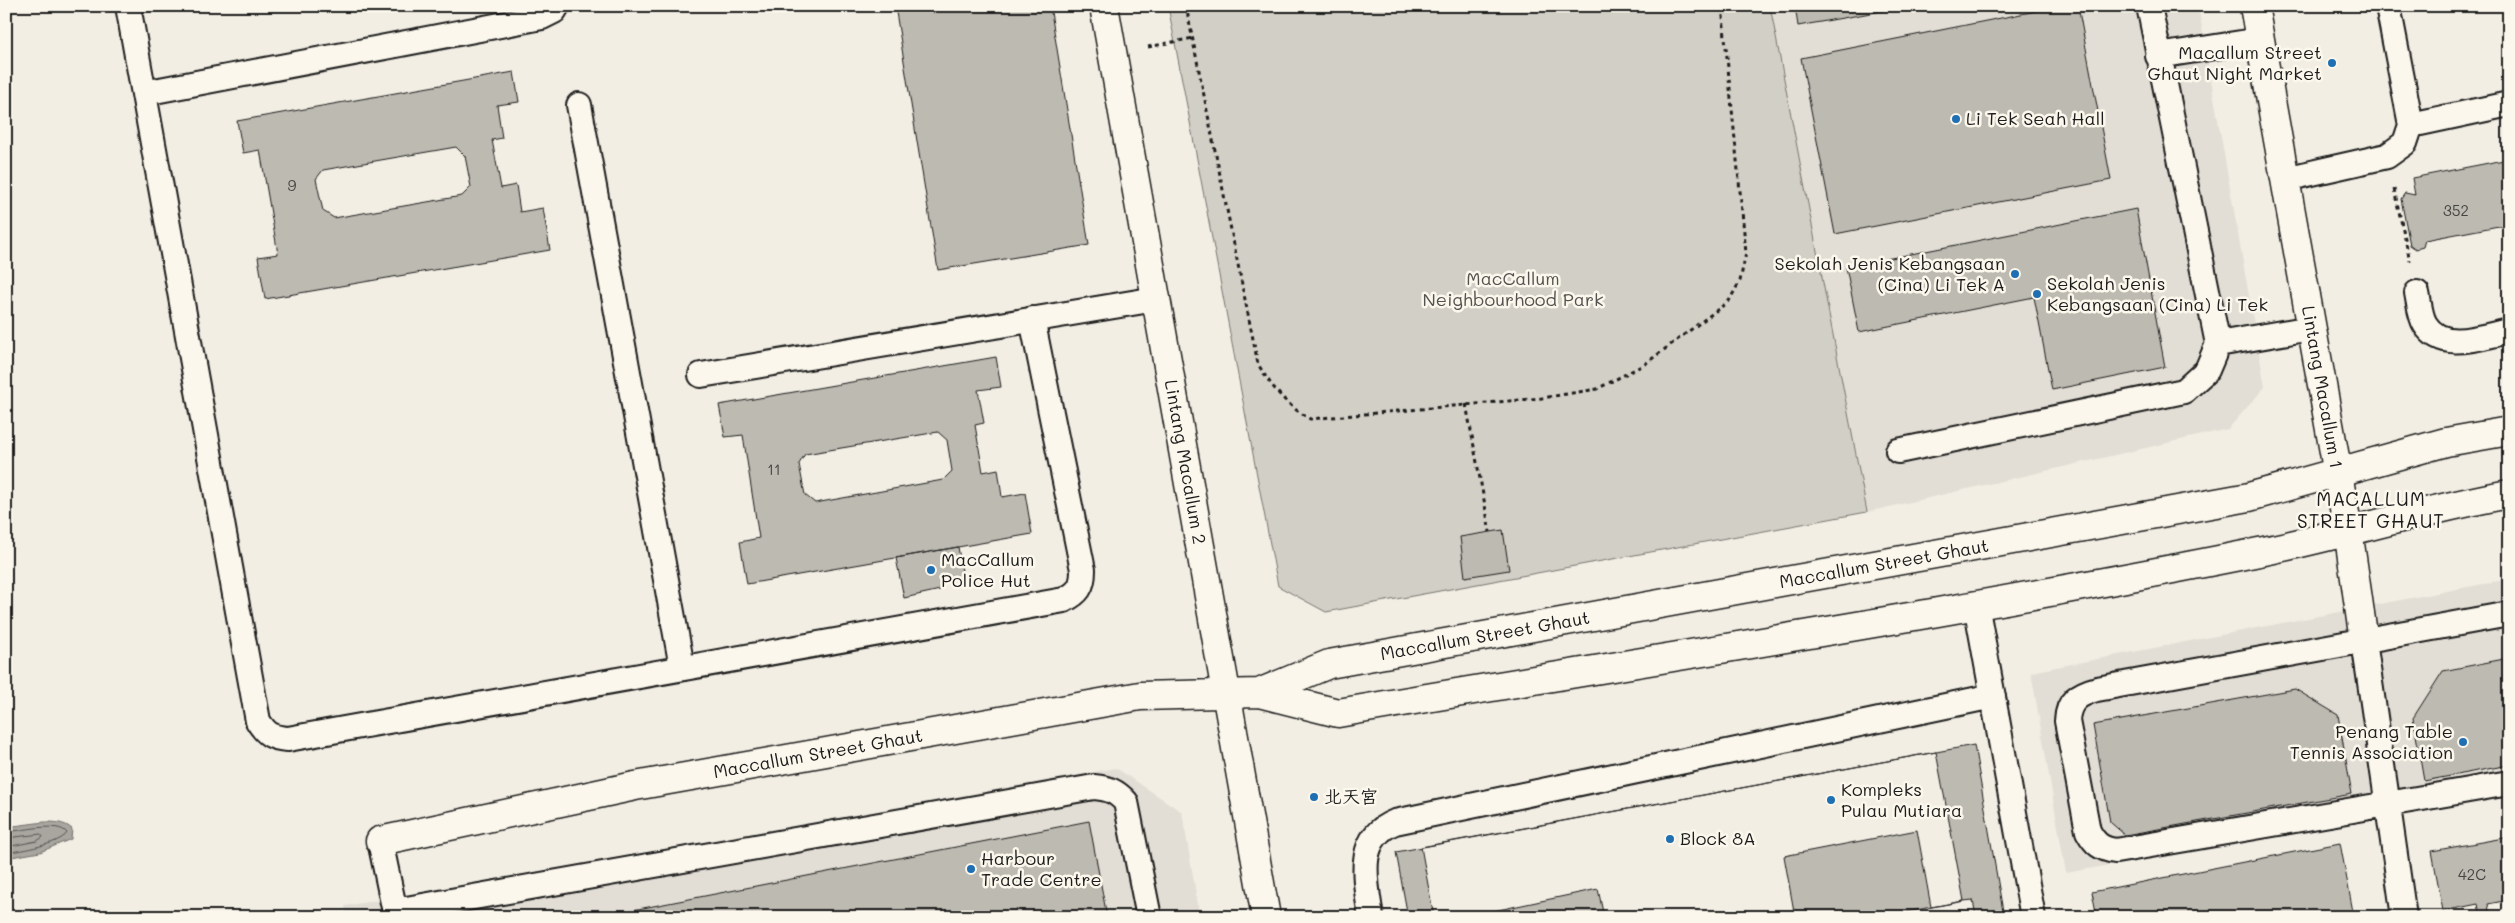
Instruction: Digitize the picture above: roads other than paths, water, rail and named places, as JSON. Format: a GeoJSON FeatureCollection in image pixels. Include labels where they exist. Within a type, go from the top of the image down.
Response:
{"type":"FeatureCollection","features":[{"type":"Feature","properties":{"kind":"street","name":"Lintang Macallum 2"},"geometry":{"type":"LineString","coordinates":[[1104,6],[1266,917]]}},
{"type":"Feature","properties":{"kind":"street","name":"Lintang Macallum 1"},"geometry":{"type":"LineString","coordinates":[[2254,6],[2348,530],[2364,641]]}},
{"type":"Feature","properties":{"kind":"street","name":"Maccallum Street Ghaut"},"geometry":{"type":"LineString","coordinates":[[1259,693],[1329,664],[2249,497],[2446,442],[2509,431]]}},
{"type":"Feature","properties":{"kind":"street","name":"Maccallum Street Ghaut"},"geometry":{"type":"LineString","coordinates":[[380,842],[635,786],[1140,696],[1259,693],[1338,713],[1976,604],[2267,550],[2451,504],[2509,494]]}},
{"type":"Feature","properties":{"kind":"lane"},"geometry":{"type":"LineString","coordinates":[[128,6],[258,721],[264,731],[275,738],[288,738],[1064,600],[1076,594],[1083,583],[1084,570],[1032,319]]}},
{"type":"Feature","properties":{"kind":"lane"},"geometry":{"type":"LineString","coordinates":[[144,93],[542,17],[554,11],[557,6]]}},
{"type":"Feature","properties":{"kind":"lane"},"geometry":{"type":"LineString","coordinates":[[1898,451],[2184,391],[2207,370],[2218,344],[2158,56],[2150,6]]}},
{"type":"Feature","properties":{"kind":"lane"},"geometry":{"type":"LineString","coordinates":[[2285,179],[2387,156],[2405,143],[2411,125],[2388,6]]}},
{"type":"Feature","properties":{"kind":"lane"},"geometry":{"type":"LineString","coordinates":[[2158,56],[2260,40]]}},
{"type":"Feature","properties":{"kind":"lane"},"geometry":{"type":"LineString","coordinates":[[2411,125],[2509,104]]}},
{"type":"Feature","properties":{"kind":"lane"},"geometry":{"type":"LineString","coordinates":[[579,105],[682,667]]}},
{"type":"Feature","properties":{"kind":"lane"},"geometry":{"type":"LineString","coordinates":[[2417,293],[2425,324],[2438,338],[2453,342],[2509,331]]}},
{"type":"Feature","properties":{"kind":"lane"},"geometry":{"type":"LineString","coordinates":[[701,375],[1156,298]]}},
{"type":"Feature","properties":{"kind":"lane"},"geometry":{"type":"LineString","coordinates":[[2218,344],[2311,328]]}},
{"type":"Feature","properties":{"kind":"lane"},"geometry":{"type":"LineString","coordinates":[[1976,604],[2033,917]]}},
{"type":"Feature","properties":{"kind":"lane"},"geometry":{"type":"LineString","coordinates":[[2509,614],[2085,692],[2074,698],[2068,709],[2067,721],[2088,831],[2093,842],[2104,849],[2116,851],[2386,806],[2509,783]]}},
{"type":"Feature","properties":{"kind":"lane","name":"Lintang Macallum 1"},"geometry":{"type":"LineString","coordinates":[[2364,641],[2386,806],[2404,917]]}},
{"type":"Feature","properties":{"kind":"lane"},"geometry":{"type":"LineString","coordinates":[[1370,917],[1365,877],[1366,855],[1374,838],[1383,827],[1395,822],[1993,696]]}},
{"type":"Feature","properties":{"kind":"lane"},"geometry":{"type":"LineString","coordinates":[[380,842],[395,914],[1094,787],[1112,790],[1126,802],[1149,917]]}},
{"type":"Feature","properties":{"kind":"water"},"geometry":{"type":"Polygon","coordinates":[[[44,822],[66,825],[72,829],[71,839],[40,852],[6,858],[6,827],[44,822]]]}},
{"type":"Feature","properties":{"kind":"place","name":"Macallum Street Ghaut Night Market"},"geometry":{"type":"Point","coordinates":[2332,63]}},
{"type":"Feature","properties":{"kind":"place","name":"Li Tek Seah Hall"},"geometry":{"type":"Point","coordinates":[1956,119]}},
{"type":"Feature","properties":{"kind":"place","name":"Sekolah Jenis Kebangsaan (Cina) Li Tek A"},"geometry":{"type":"Point","coordinates":[2015,274]}},
{"type":"Feature","properties":{"kind":"place","name":"Sekolah Jenis Kebangsaan (Cina) Li Tek"},"geometry":{"type":"Point","coordinates":[2037,294]}},
{"type":"Feature","properties":{"kind":"place","name":"MacCallum Police Hut"},"geometry":{"type":"Point","coordinates":[931,570]}},
{"type":"Feature","properties":{"kind":"place","name":"Penang Table Tennis Association"},"geometry":{"type":"Point","coordinates":[2463,742]}},
{"type":"Feature","properties":{"kind":"place","name":"北天宫"},"geometry":{"type":"Point","coordinates":[1314,797]}},
{"type":"Feature","properties":{"kind":"place","name":"Kompleks Pulau Mutiara"},"geometry":{"type":"Point","coordinates":[1831,800]}},
{"type":"Feature","properties":{"kind":"place","name":"Block 8A"},"geometry":{"type":"Point","coordinates":[1670,839]}},
{"type":"Feature","properties":{"kind":"place","name":"Harbour Trade Centre"},"geometry":{"type":"Point","coordinates":[971,869]}},
{"type":"Feature","properties":{"kind":"district","name":"MACALLUM STREET GHAUT"},"geometry":{"type":"Point","coordinates":[2371,510]}},
{"type":"Feature","properties":{"kind":"park label","name":"MacCallum Neighbourhood Park"},"geometry":{"type":"Point","coordinates":[1513,289]}}]}
